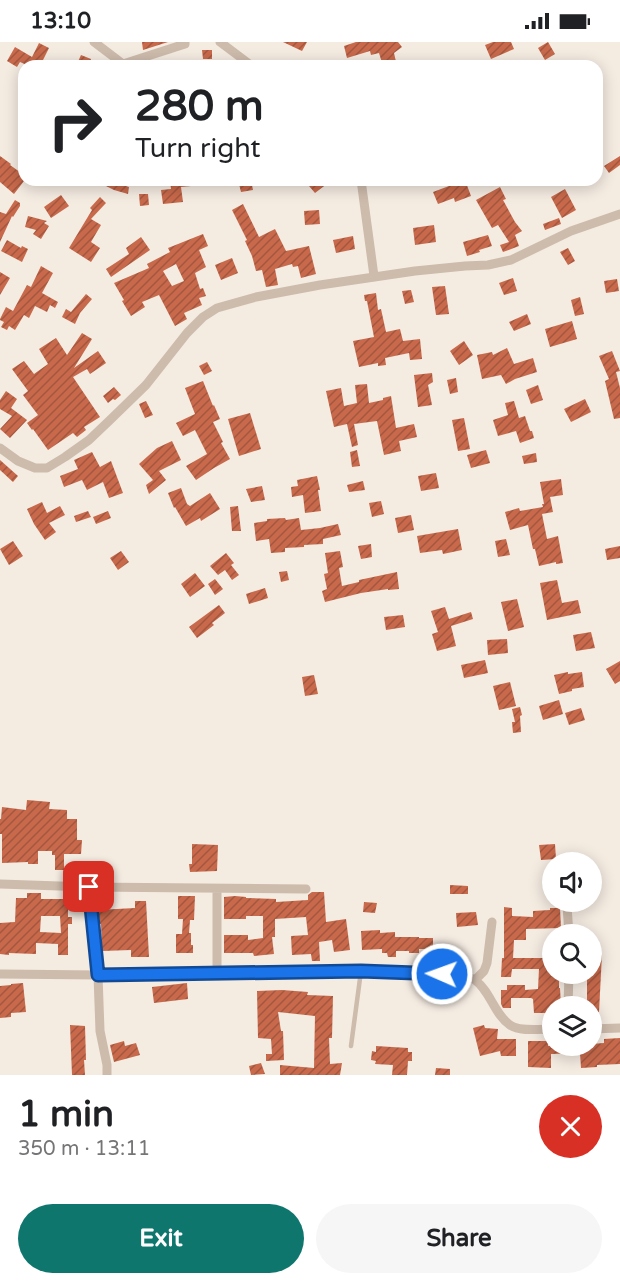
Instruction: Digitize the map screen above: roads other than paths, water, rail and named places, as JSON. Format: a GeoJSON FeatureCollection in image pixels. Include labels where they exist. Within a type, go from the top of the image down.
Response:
{"type":"FeatureCollection","features":[{"type":"Feature","properties":{"kind":"street"},"geometry":{"type":"LineString","coordinates":[[94,42],[118,60]]}},
{"type":"Feature","properties":{"kind":"street"},"geometry":{"type":"LineString","coordinates":[[220,42],[244,60]]}},
{"type":"Feature","properties":{"kind":"street"},"geometry":{"type":"LineString","coordinates":[[135,60],[188,43]]}},
{"type":"Feature","properties":{"kind":"street"},"geometry":{"type":"LineString","coordinates":[[362,186],[374,276]]}},
{"type":"Feature","properties":{"kind":"street"},"geometry":{"type":"LineString","coordinates":[[0,448],[18,461],[35,468],[47,468],[89,440],[146,385],[186,333],[217,308],[256,297],[374,276],[488,265],[511,260],[571,231],[620,214]]}},
{"type":"Feature","properties":{"kind":"street"},"geometry":{"type":"LineString","coordinates":[[0,884],[306,889]]}},
{"type":"Feature","properties":{"kind":"street"},"geometry":{"type":"LineString","coordinates":[[89,887],[98,975],[100,1031],[107,1075]]}},
{"type":"Feature","properties":{"kind":"street"},"geometry":{"type":"LineString","coordinates":[[217,889],[217,975]]}},
{"type":"Feature","properties":{"kind":"street"},"geometry":{"type":"LineString","coordinates":[[475,980],[484,971],[487,963],[492,922]]}},
{"type":"Feature","properties":{"kind":"street"},"geometry":{"type":"LineString","coordinates":[[0,974],[217,975],[361,971],[462,975],[475,980],[487,994],[498,1013],[511,1026],[542,1029]]}},
{"type":"Feature","properties":{"kind":"street"},"geometry":{"type":"LineString","coordinates":[[602,1029],[620,1028]]}},
{"type":"Feature","properties":{"kind":"lane"},"geometry":{"type":"LineString","coordinates":[[351,1046],[361,971]]}}]}
